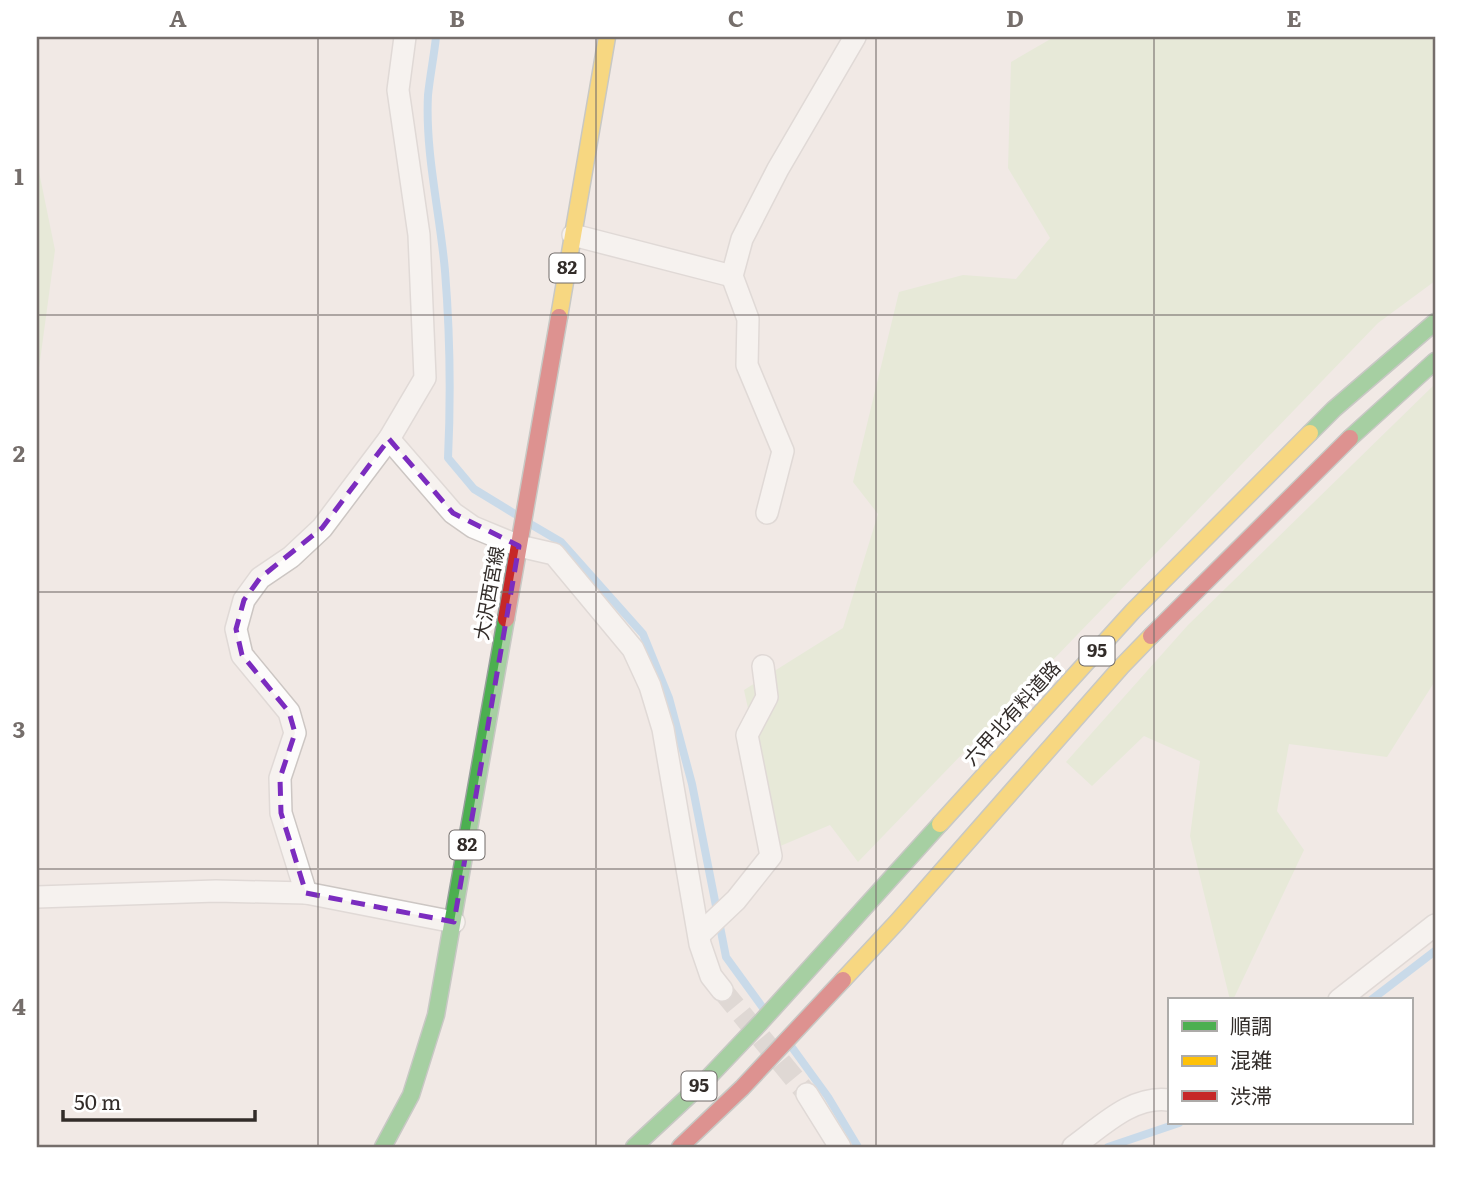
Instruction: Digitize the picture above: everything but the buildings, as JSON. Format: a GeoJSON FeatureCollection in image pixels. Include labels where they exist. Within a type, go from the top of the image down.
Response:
{"type":"FeatureCollection","features":[{"type":"Feature","properties":{"kind":"main road","name":"大沢西宮線"},"geometry":{"type":"LineString","coordinates":[[383,1147],[411,1095],[436,1015],[607,37]]}},
{"type":"Feature","properties":{"kind":"main road","name":"六甲北有料道路"},"geometry":{"type":"LineString","coordinates":[[634,1147],[705,1081],[780,1002],[1133,611],[1334,409],[1435,321]]}},
{"type":"Feature","properties":{"kind":"main road","name":"95"},"geometry":{"type":"LineString","coordinates":[[680,1147],[775,1053],[897,922],[1121,667],[1335,452],[1435,362]]}},
{"type":"Feature","properties":{"kind":"street"},"geometry":{"type":"LineString","coordinates":[[306,893],[281,813],[280,778],[295,733],[289,712],[242,655],[236,629],[244,600],[260,578],[291,557],[322,528],[389,439],[425,378],[419,235],[398,90],[405,37]]}},
{"type":"Feature","properties":{"kind":"street"},"geometry":{"type":"LineString","coordinates":[[767,513],[783,451],[747,365],[748,318],[732,276],[742,239],[855,37]]}},
{"type":"Feature","properties":{"kind":"street"},"geometry":{"type":"LineString","coordinates":[[573,235],[732,276]]}},
{"type":"Feature","properties":{"kind":"street"},"geometry":{"type":"LineString","coordinates":[[389,439],[453,513],[473,527],[520,540],[554,554],[633,649],[650,686],[663,729],[701,933],[711,976],[722,989]]}},
{"type":"Feature","properties":{"kind":"street"},"geometry":{"type":"LineString","coordinates":[[701,933],[732,904],[771,856],[747,735],[766,698],[763,666]]}},
{"type":"Feature","properties":{"kind":"street"},"geometry":{"type":"LineString","coordinates":[[37,897],[216,891],[306,893],[454,922]]}},
{"type":"Feature","properties":{"kind":"street"},"geometry":{"type":"LineString","coordinates":[[1342,998],[1435,925]]}},
{"type":"Feature","properties":{"kind":"street"},"geometry":{"type":"LineString","coordinates":[[807,1094],[840,1147]]}},
{"type":"Feature","properties":{"kind":"street"},"geometry":{"type":"LineString","coordinates":[[1073,1147],[1125,1109],[1156,1099],[1168,1101]]}},
{"type":"Feature","properties":{"kind":"highlighted area"},"geometry":{"type":"Polygon","coordinates":[[[389,439],[453,513],[519,546],[454,922],[306,893],[281,813],[280,778],[295,733],[289,712],[242,655],[236,629],[244,600],[260,578],[322,528],[389,439]]]}},
{"type":"Feature","properties":{"kind":"green space"},"geometry":{"type":"Polygon","coordinates":[[[1054,37],[1435,37],[1435,281],[1378,323],[858,862],[830,825],[778,847],[744,690],[843,628],[878,514],[853,482],[899,292],[963,275],[1016,279],[1050,238],[1008,168],[1011,62],[1054,37]]]}},
{"type":"Feature","properties":{"kind":"green space"},"geometry":{"type":"Polygon","coordinates":[[[37,162],[55,250],[37,383],[37,162]]]}},
{"type":"Feature","properties":{"kind":"green space"},"geometry":{"type":"Polygon","coordinates":[[[1435,384],[1435,681],[1387,757],[1289,744],[1277,811],[1304,850],[1234,998],[1230,998],[1190,836],[1200,761],[1144,736],[1092,786],[1066,762],[1188,625],[1435,384]]]}},
{"type":"Feature","properties":{"kind":"waterway"},"geometry":{"type":"LineString","coordinates":[[436,37],[428,95],[428,117],[447,294],[450,387],[448,458],[474,489],[515,514]]}},
{"type":"Feature","properties":{"kind":"waterway"},"geometry":{"type":"LineString","coordinates":[[532,525],[561,542],[643,634],[669,698],[692,784],[726,957],[763,1008]]}},
{"type":"Feature","properties":{"kind":"waterway"},"geometry":{"type":"LineString","coordinates":[[1374,998],[1435,951]]}},
{"type":"Feature","properties":{"kind":"waterway"},"geometry":{"type":"LineString","coordinates":[[791,1046],[828,1097],[858,1147]]}},
{"type":"Feature","properties":{"kind":"waterway"},"geometry":{"type":"LineString","coordinates":[[1108,1147],[1176,1124]]}},
{"type":"Feature","properties":{"kind":"tunnel"},"geometry":{"type":"LineString","coordinates":[[722,990],[807,1094]]}},
{"type":"Feature","properties":{"kind":"traffic: fast"},"geometry":{"type":"LineString","coordinates":[[1310,433],[1435,322]]}},
{"type":"Feature","properties":{"kind":"traffic: fast"},"geometry":{"type":"LineString","coordinates":[[1350,438],[1435,361]]}},
{"type":"Feature","properties":{"kind":"traffic: fast"},"geometry":{"type":"LineString","coordinates":[[383,1147],[411,1095],[436,1015],[506,619]]}},
{"type":"Feature","properties":{"kind":"traffic: fast"},"geometry":{"type":"LineString","coordinates":[[634,1147],[705,1081],[761,1022],[940,824]]}},
{"type":"Feature","properties":{"kind":"traffic: slow"},"geometry":{"type":"LineString","coordinates":[[559,317],[607,37]]}},
{"type":"Feature","properties":{"kind":"traffic: slow"},"geometry":{"type":"LineString","coordinates":[[940,824],[1133,611],[1310,433]]}},
{"type":"Feature","properties":{"kind":"traffic: slow"},"geometry":{"type":"LineString","coordinates":[[843,980],[1151,636]]}},
{"type":"Feature","properties":{"kind":"traffic: jam"},"geometry":{"type":"LineString","coordinates":[[506,619],[559,317]]}},
{"type":"Feature","properties":{"kind":"traffic: jam"},"geometry":{"type":"LineString","coordinates":[[1151,636],[1350,438]]}},
{"type":"Feature","properties":{"kind":"traffic: jam"},"geometry":{"type":"LineString","coordinates":[[680,1147],[742,1088],[843,980]]}}]}
